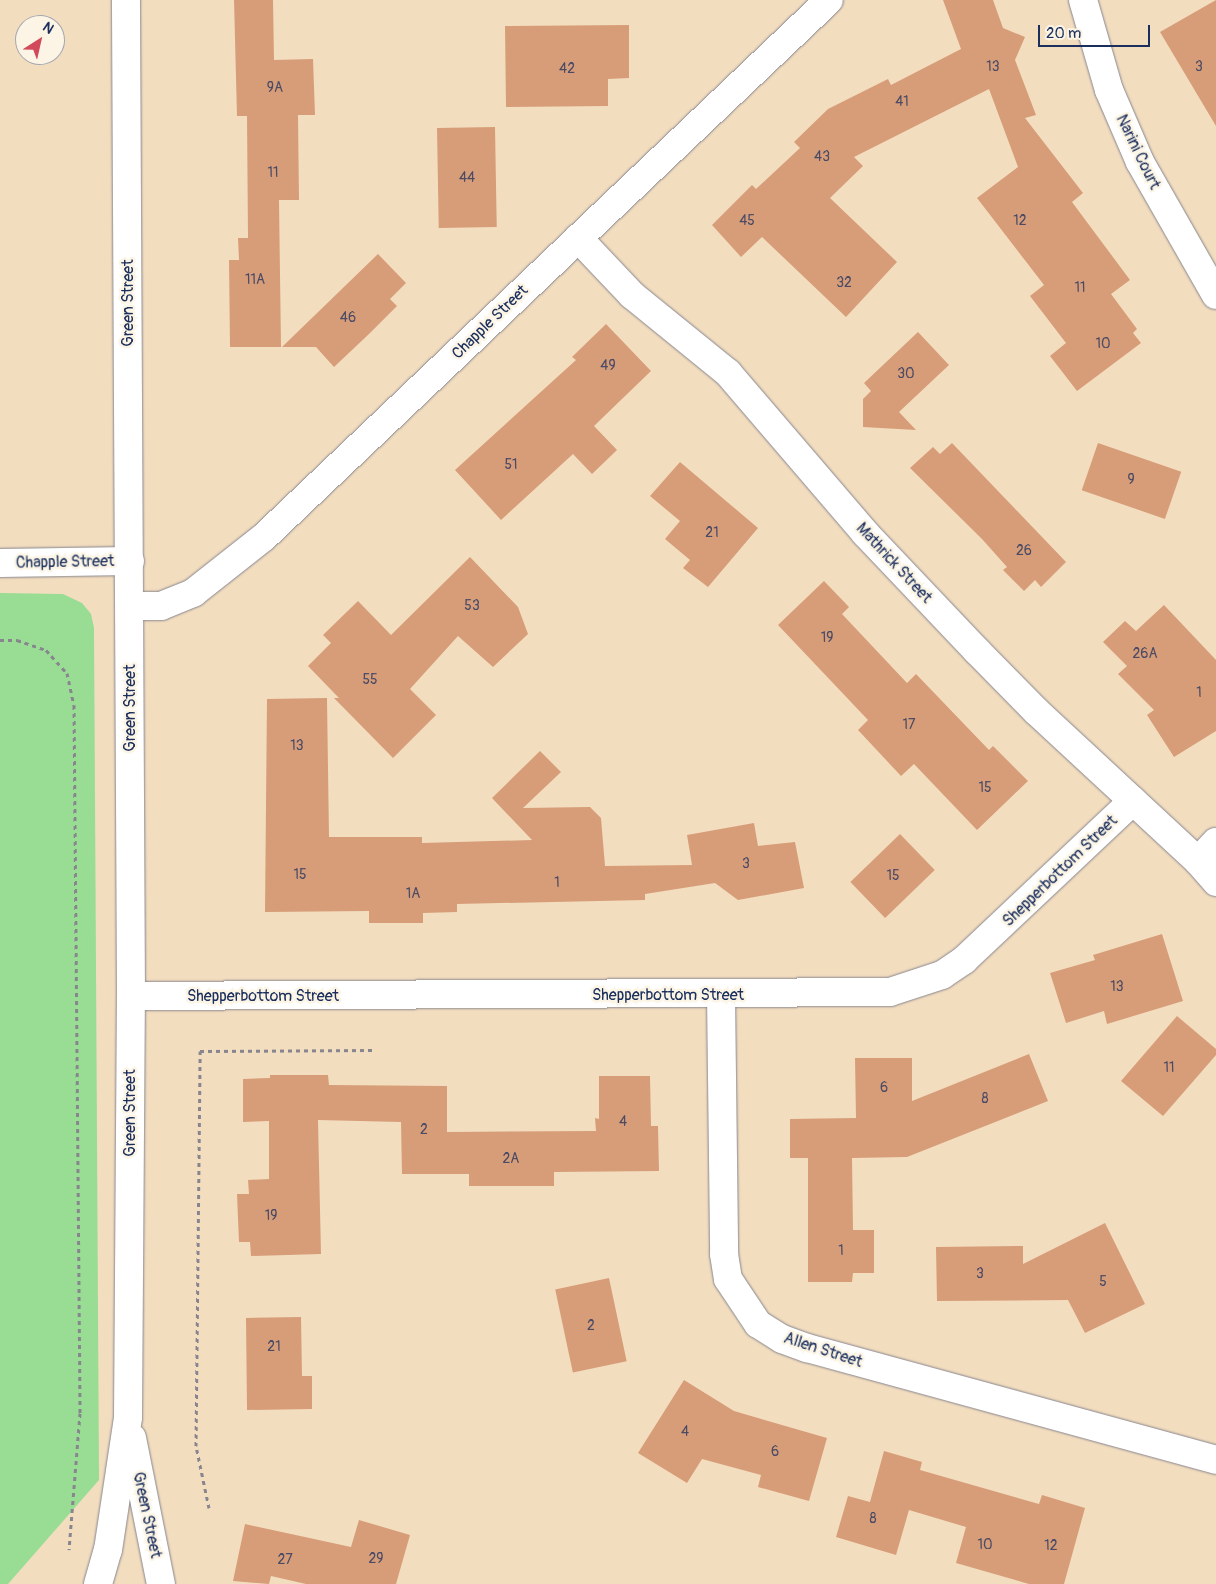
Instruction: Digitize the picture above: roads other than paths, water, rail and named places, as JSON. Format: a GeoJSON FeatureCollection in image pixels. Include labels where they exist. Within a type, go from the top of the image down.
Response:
{"type":"FeatureCollection","features":[{"type":"Feature","properties":{"kind":"street","name":"Green Street"},"geometry":{"type":"LineString","coordinates":[[98,1584],[108,1550],[128,1417],[131,996],[126,0]]}},
{"type":"Feature","properties":{"kind":"street","name":"Chapple Street"},"geometry":{"type":"LineString","coordinates":[[130,606],[161,606],[193,593],[264,536],[829,0]]}},
{"type":"Feature","properties":{"kind":"street","name":"Narini Court"},"geometry":{"type":"LineString","coordinates":[[1083,0],[1109,90],[1140,162],[1216,295]]}},
{"type":"Feature","properties":{"kind":"street","name":"Mathrick Street"},"geometry":{"type":"LineString","coordinates":[[578,238],[650,310],[728,373],[905,574],[1036,711],[1133,800],[1207,852],[1216,882]]}},
{"type":"Feature","properties":{"kind":"street","name":"Chapple Street"},"geometry":{"type":"LineString","coordinates":[[0,563],[130,561]]}},
{"type":"Feature","properties":{"kind":"street","name":"Shepperbottom Street"},"geometry":{"type":"LineString","coordinates":[[131,996],[721,995],[890,992],[942,975],[989,941],[1133,800]]}},
{"type":"Feature","properties":{"kind":"street","name":"Allen Street"},"geometry":{"type":"LineString","coordinates":[[721,995],[724,1254],[728,1280],[758,1324],[782,1339],[808,1348],[1216,1460]]}},
{"type":"Feature","properties":{"kind":"street","name":"Green Street"},"geometry":{"type":"LineString","coordinates":[[128,1417],[161,1584]]}}]}
